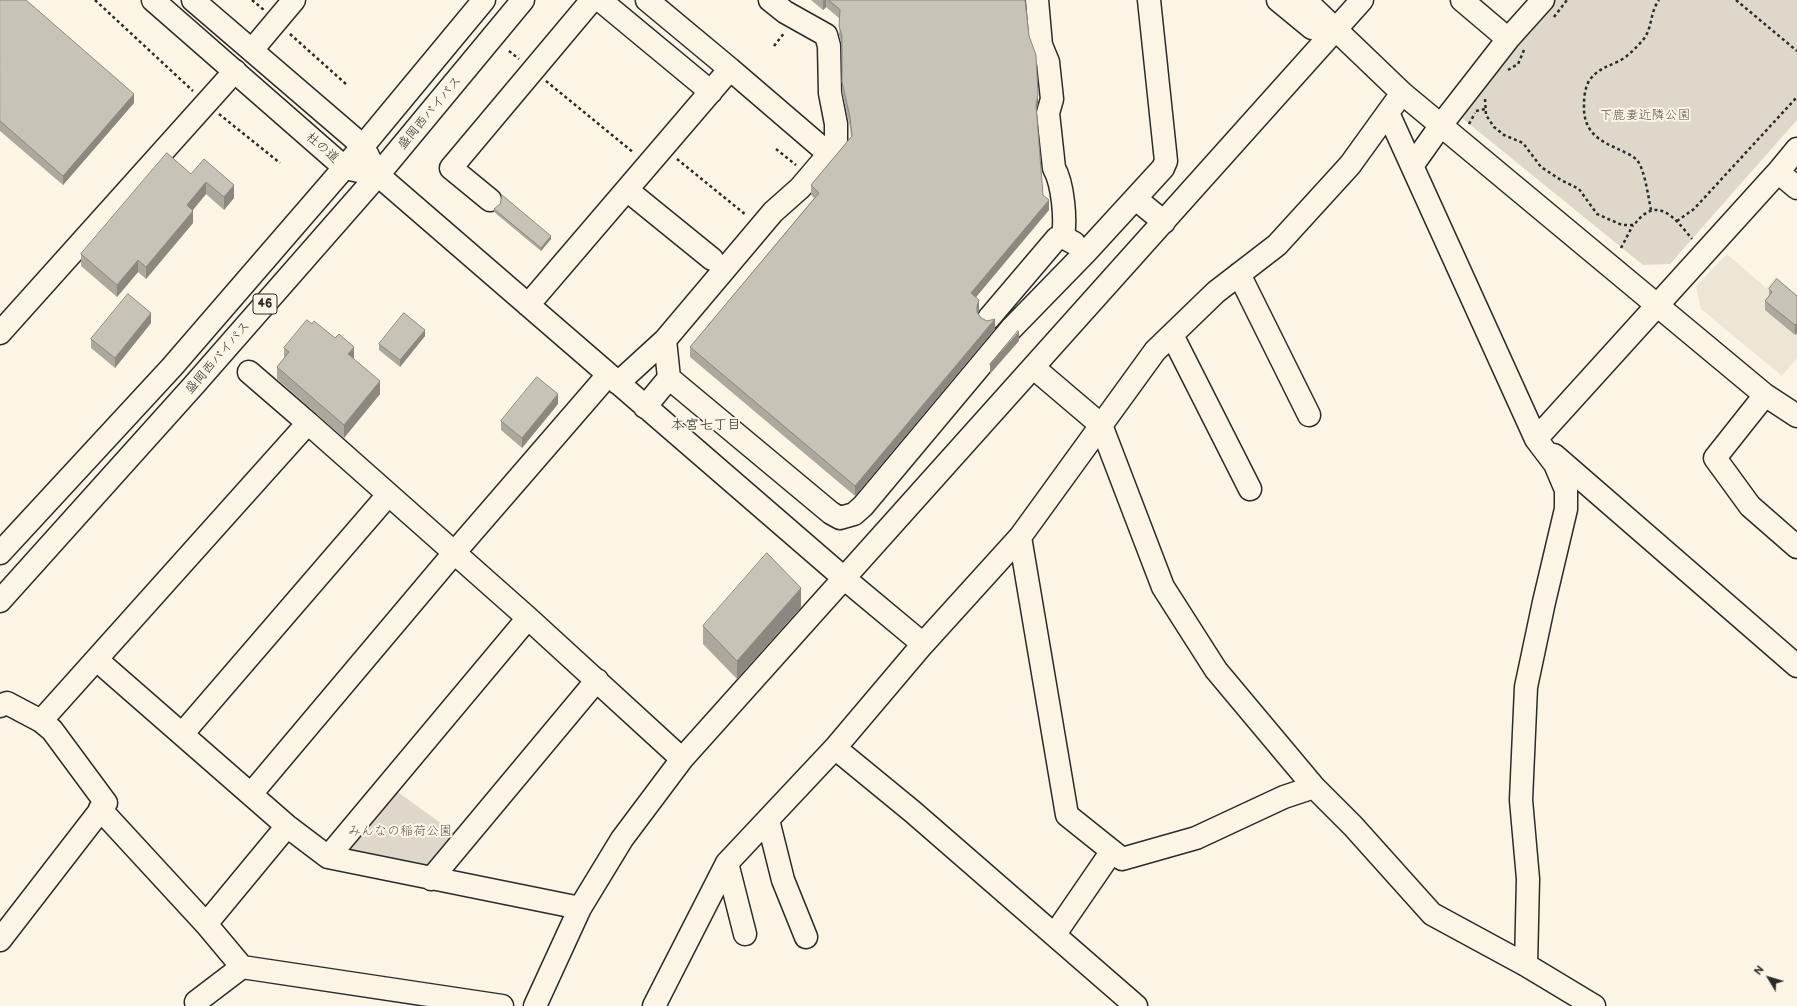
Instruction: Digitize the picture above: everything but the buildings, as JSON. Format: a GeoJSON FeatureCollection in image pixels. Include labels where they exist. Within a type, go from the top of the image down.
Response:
{"type":"FeatureCollection","features":[{"type":"Feature","properties":{"kind":"main road","name":"杜の道"},"geometry":{"type":"LineString","coordinates":[[153,0],[344,168],[378,176]]}},
{"type":"Feature","properties":{"kind":"main road"},"geometry":{"type":"LineString","coordinates":[[193,0],[363,146],[378,176],[845,579],[923,644]]}},
{"type":"Feature","properties":{"kind":"main road"},"geometry":{"type":"LineString","coordinates":[[252,50],[294,0]]}},
{"type":"Feature","properties":{"kind":"main road","name":"46"},"geometry":{"type":"LineString","coordinates":[[0,552],[172,367],[363,146],[484,0]]}},
{"type":"Feature","properties":{"kind":"main road","name":"盛岡西バイパス"},"geometry":{"type":"LineString","coordinates":[[0,601],[378,176],[523,0]]}},
{"type":"Feature","properties":{"kind":"main road"},"geometry":{"type":"LineString","coordinates":[[490,200],[451,168],[592,0]]}},
{"type":"Feature","properties":{"kind":"main road"},"geometry":{"type":"LineString","coordinates":[[600,0],[710,92]]}},
{"type":"Feature","properties":{"kind":"main road"},"geometry":{"type":"LineString","coordinates":[[251,794],[454,553],[613,379],[665,340],[773,212],[800,188],[828,154],[836,141],[836,124],[829,88],[829,46],[826,35],[785,12],[770,0]]}},
{"type":"Feature","properties":{"kind":"main road"},"geometry":{"type":"LineString","coordinates":[[1036,0],[1041,45],[1048,62],[1050,76],[1052,98],[1048,113],[1054,168],[1058,175],[1064,220],[1063,237]]}},
{"type":"Feature","properties":{"kind":"main road"},"geometry":{"type":"LineString","coordinates":[[665,340],[669,378],[831,513],[840,518],[854,514],[863,506],[1011,329],[1086,252],[1163,168],[1166,161],[1149,0]]}},
{"type":"Feature","properties":{"kind":"main road"},"geometry":{"type":"LineString","coordinates":[[1278,0],[1312,28],[1336,31]]}},
{"type":"Feature","properties":{"kind":"main road"},"geometry":{"type":"LineString","coordinates":[[1305,0],[1402,93],[1656,306],[1765,395],[1797,416]]}},
{"type":"Feature","properties":{"kind":"main road"},"geometry":{"type":"LineString","coordinates":[[535,1006],[580,908],[622,839],[682,759],[1336,31],[1362,0]]}},
{"type":"Feature","properties":{"kind":"main road"},"geometry":{"type":"LineString","coordinates":[[1462,0],[1517,43]]}},
{"type":"Feature","properties":{"kind":"main road"},"geometry":{"type":"LineString","coordinates":[[651,1],[828,154]]}},
{"type":"Feature","properties":{"kind":"main road"},"geometry":{"type":"LineString","coordinates":[[1412,166],[1442,125],[1548,9]]}},
{"type":"Feature","properties":{"kind":"main road"},"geometry":{"type":"LineString","coordinates":[[528,305],[730,69]]}},
{"type":"Feature","properties":{"kind":"main road"},"geometry":{"type":"LineString","coordinates":[[0,333],[235,71]]}},
{"type":"Feature","properties":{"kind":"main road"},"geometry":{"type":"LineString","coordinates":[[654,1006],[727,863],[835,748],[923,644],[1020,537],[1089,445],[1101,425],[1155,351],[1216,292],[1277,245],[1350,165],[1402,93]]}},
{"type":"Feature","properties":{"kind":"main road"},"geometry":{"type":"LineString","coordinates":[[1388,113],[1536,439],[1555,464],[1566,490],[1566,509],[1526,687],[1521,800],[1528,879],[1526,965]]}},
{"type":"Feature","properties":{"kind":"main road"},"geometry":{"type":"LineString","coordinates":[[1536,439],[1778,172],[1797,149]]}},
{"type":"Feature","properties":{"kind":"main road"},"geometry":{"type":"LineString","coordinates":[[1778,172],[1797,188]]}},
{"type":"Feature","properties":{"kind":"main road"},"geometry":{"type":"LineString","coordinates":[[627,190],[712,259]]}},
{"type":"Feature","properties":{"kind":"main road"},"geometry":{"type":"LineString","coordinates":[[1136,199],[1164,222]]}},
{"type":"Feature","properties":{"kind":"main road"},"geometry":{"type":"LineString","coordinates":[[989,318],[1057,238],[1063,237],[1086,252]]}},
{"type":"Feature","properties":{"kind":"main road"},"geometry":{"type":"LineString","coordinates":[[1240,274],[1309,415]]}},
{"type":"Feature","properties":{"kind":"main road"},"geometry":{"type":"LineString","coordinates":[[1172,335],[1250,490]]}},
{"type":"Feature","properties":{"kind":"main road"},"geometry":{"type":"LineString","coordinates":[[1034,368],[1101,425],[1163,587],[1216,670],[1314,787],[1353,826],[1432,914],[1526,965],[1594,1006]]}},
{"type":"Feature","properties":{"kind":"main road"},"geometry":{"type":"LineString","coordinates":[[249,372],[528,618],[682,759]]}},
{"type":"Feature","properties":{"kind":"main road"},"geometry":{"type":"LineString","coordinates":[[645,406],[669,378]]}},
{"type":"Feature","properties":{"kind":"main road"},"geometry":{"type":"LineString","coordinates":[[1765,395],[1715,458],[1750,506],[1797,547]]}},
{"type":"Feature","properties":{"kind":"main road"},"geometry":{"type":"LineString","coordinates":[[41,721],[308,423]]}},
{"type":"Feature","properties":{"kind":"main road"},"geometry":{"type":"LineString","coordinates":[[1536,439],[1797,666]]}},
{"type":"Feature","properties":{"kind":"main road"},"geometry":{"type":"LineString","coordinates":[[183,733],[388,495]]}},
{"type":"Feature","properties":{"kind":"main road"},"geometry":{"type":"LineString","coordinates":[[1020,537],[1067,815],[1122,859],[1196,838],[1284,797],[1314,787]]}},
{"type":"Feature","properties":{"kind":"main road"},"geometry":{"type":"LineString","coordinates":[[328,857],[528,618]]}},
{"type":"Feature","properties":{"kind":"main road"},"geometry":{"type":"LineString","coordinates":[[97,660],[183,733],[287,826],[328,857],[580,908]]}},
{"type":"Feature","properties":{"kind":"main road"},"geometry":{"type":"LineString","coordinates":[[431,879],[597,680]]}},
{"type":"Feature","properties":{"kind":"main road"},"geometry":{"type":"LineString","coordinates":[[0,706],[7,703],[41,721],[52,730],[106,803],[0,940]]}},
{"type":"Feature","properties":{"kind":"main road"},"geometry":{"type":"LineString","coordinates":[[835,748],[913,812],[1136,1006]]}},
{"type":"Feature","properties":{"kind":"main road"},"geometry":{"type":"LineString","coordinates":[[100,809],[206,924],[242,967],[421,1000],[502,1006]]}},
{"type":"Feature","properties":{"kind":"main road"},"geometry":{"type":"LineString","coordinates":[[768,820],[783,880],[806,937]]}},
{"type":"Feature","properties":{"kind":"main road"},"geometry":{"type":"LineString","coordinates":[[206,924],[287,826]]}},
{"type":"Feature","properties":{"kind":"main road"},"geometry":{"type":"LineString","coordinates":[[1055,934],[1112,851]]}},
{"type":"Feature","properties":{"kind":"main road"},"geometry":{"type":"LineString","coordinates":[[727,863],[745,934]]}},
{"type":"Feature","properties":{"kind":"main road"},"geometry":{"type":"LineString","coordinates":[[198,1006],[196,1002],[242,967]]}},
{"type":"Feature","properties":{"kind":"path"},"geometry":{"type":"LineString","coordinates":[[95,0],[206,103],[280,163]]}},
{"type":"Feature","properties":{"kind":"path"},"geometry":{"type":"LineString","coordinates":[[252,0],[346,84]]}},
{"type":"Feature","properties":{"kind":"path"},"geometry":{"type":"LineString","coordinates":[[1548,9],[1559,13],[1567,0]]}},
{"type":"Feature","properties":{"kind":"path"},"geometry":{"type":"LineString","coordinates":[[1651,210],[1642,167],[1636,159],[1602,142],[1596,137],[1586,124],[1584,101],[1588,82],[1597,71],[1620,61],[1642,42],[1649,32],[1653,8],[1659,0]]}},
{"type":"Feature","properties":{"kind":"path"},"geometry":{"type":"LineString","coordinates":[[1736,0],[1797,51]]}},
{"type":"Feature","properties":{"kind":"path"},"geometry":{"type":"LineString","coordinates":[[774,46],[788,28]]}},
{"type":"Feature","properties":{"kind":"path"},"geometry":{"type":"LineString","coordinates":[[1502,74],[1518,64],[1517,43]]}},
{"type":"Feature","properties":{"kind":"path"},"geometry":{"type":"LineString","coordinates":[[508,51],[520,60]]}},
{"type":"Feature","properties":{"kind":"path"},"geometry":{"type":"LineString","coordinates":[[544,79],[638,157]]}},
{"type":"Feature","properties":{"kind":"path"},"geometry":{"type":"LineString","coordinates":[[1486,95],[1486,116],[1494,127],[1504,135],[1523,143],[1541,167],[1579,189],[1597,214],[1622,225],[1634,225]]}},
{"type":"Feature","properties":{"kind":"path"},"geometry":{"type":"LineString","coordinates":[[1677,221],[1694,209],[1797,97]]}},
{"type":"Feature","properties":{"kind":"path"},"geometry":{"type":"LineString","coordinates":[[1476,111],[1485,109]]}},
{"type":"Feature","properties":{"kind":"path"},"geometry":{"type":"LineString","coordinates":[[776,149],[799,168]]}},
{"type":"Feature","properties":{"kind":"path"},"geometry":{"type":"LineString","coordinates":[[673,156],[751,220]]}},
{"type":"Feature","properties":{"kind":"path"},"geometry":{"type":"LineString","coordinates":[[1622,248],[1634,225],[1642,214],[1651,210],[1664,211],[1677,221],[1692,239]]}},
{"type":"Feature","properties":{"kind":"shaded area"},"geometry":{"type":"Polygon","coordinates":[[[1727,254],[1766,288],[1776,277],[1797,295],[1797,358],[1782,376],[1701,309],[1696,286],[1727,254]]]}},
{"type":"Feature","properties":{"kind":"green space","name":"下鹿妻近隣公園"},"geometry":{"type":"Polygon","coordinates":[[[1554,0],[1797,0],[1797,120],[1670,264],[1643,265],[1457,114],[1554,0]]]}},
{"type":"Feature","properties":{"kind":"green space","name":"みんなの稲荷公園"},"geometry":{"type":"Polygon","coordinates":[[[395,790],[457,835],[432,867],[345,850],[395,790]]]}},
{"type":"Feature","properties":{"kind":"district","name":"本宮七丁目"},"geometry":{"type":"Point","coordinates":[706,425]}}]}
